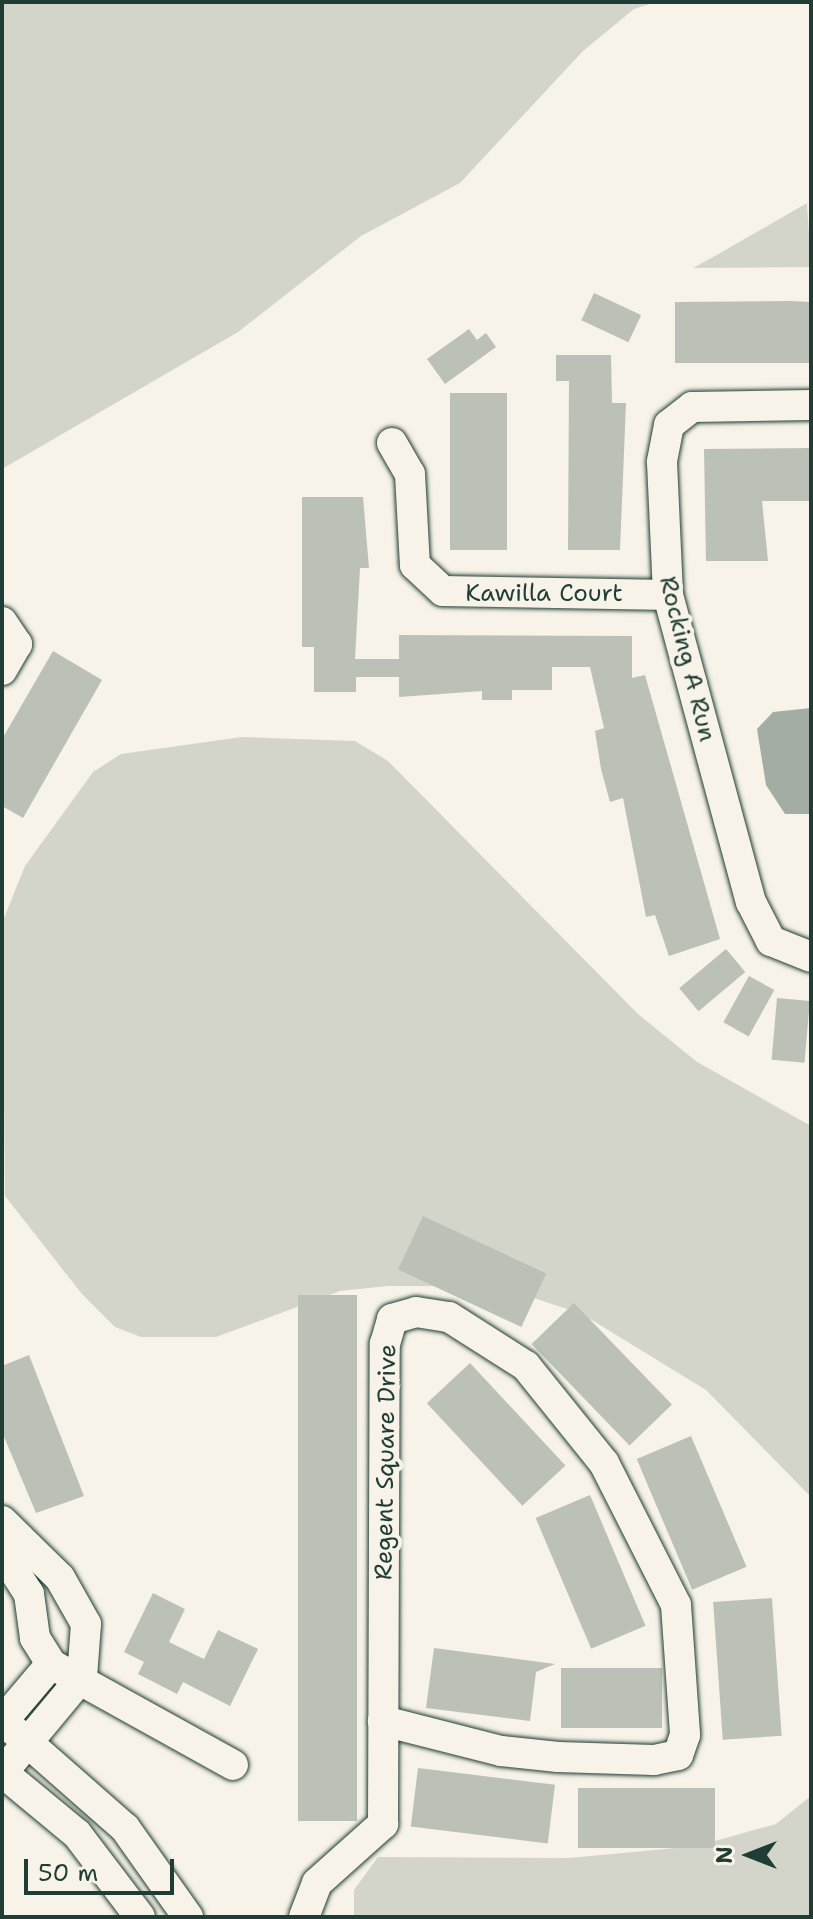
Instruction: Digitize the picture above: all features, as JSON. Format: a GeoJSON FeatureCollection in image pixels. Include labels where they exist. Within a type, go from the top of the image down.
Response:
{"type":"FeatureCollection","features":[{"type":"Feature","properties":{"kind":"street","name":"Rocking A Run"},"geometry":{"type":"LineString","coordinates":[[811,405],[708,404],[673,421],[662,462],[668,595],[758,924],[780,947],[811,957]]}},
{"type":"Feature","properties":{"kind":"street","name":"Kawilla Court"},"geometry":{"type":"LineString","coordinates":[[392,443],[410,474],[415,565],[443,591],[668,595]]}},
{"type":"Feature","properties":{"kind":"street"},"geometry":{"type":"LineString","coordinates":[[2,622],[17,644],[2,670]]}},
{"type":"Feature","properties":{"kind":"street","name":"Regent Square Drive"},"geometry":{"type":"LineString","coordinates":[[304,1917],[317,1883],[383,1824],[383,1721],[385,1344],[392,1319],[416,1312],[449,1317],[526,1366],[604,1463],[676,1605],[685,1735],[678,1755],[654,1760],[558,1757],[501,1751],[383,1721]]}},
{"type":"Feature","properties":{"kind":"street"},"geometry":{"type":"LineString","coordinates":[[2,1521],[80,1604],[82,1677],[2,1773],[77,1834],[140,1917]]}},
{"type":"Feature","properties":{"kind":"street"},"geometry":{"type":"LineString","coordinates":[[2,1552],[29,1594],[35,1638],[51,1664],[82,1677],[233,1765]]}},
{"type":"Feature","properties":{"kind":"street"},"geometry":{"type":"LineString","coordinates":[[51,1664],[2,1721],[125,1828],[188,1917]]}},
{"type":"Feature","properties":{"kind":"shaded area"},"geometry":{"type":"Polygon","coordinates":[[[2,2],[656,2],[634,9],[583,51],[460,183],[361,236],[238,332],[2,469],[2,2]]]}},
{"type":"Feature","properties":{"kind":"shaded area"},"geometry":{"type":"Polygon","coordinates":[[[807,203],[811,267],[693,268],[715,256],[807,203]]]}},
{"type":"Feature","properties":{"kind":"shaded area"},"geometry":{"type":"Polygon","coordinates":[[[811,708],[811,814],[785,814],[766,785],[757,729],[773,712],[811,708]]]}},
{"type":"Feature","properties":{"kind":"shaded area"},"geometry":{"type":"Polygon","coordinates":[[[242,737],[355,741],[388,761],[638,1014],[697,1062],[811,1126],[811,1497],[706,1390],[582,1314],[497,1286],[387,1286],[340,1291],[216,1337],[141,1337],[115,1327],[82,1294],[5,1196],[2,923],[25,866],[93,772],[121,754],[242,737]]]}},
{"type":"Feature","properties":{"kind":"shaded area"},"geometry":{"type":"Polygon","coordinates":[[[811,1796],[811,1917],[354,1917],[354,1890],[378,1857],[569,1858],[697,1846],[776,1824],[811,1796]]]}},
{"type":"Feature","properties":{"kind":"building"},"geometry":{"type":"Polygon","coordinates":[[[594,293],[641,315],[628,342],[581,320],[594,293]]]}},
{"type":"Feature","properties":{"kind":"building"},"geometry":{"type":"Polygon","coordinates":[[[675,302],[811,302],[811,363],[675,363],[675,302]]]}},
{"type":"Feature","properties":{"kind":"building"},"geometry":{"type":"Polygon","coordinates":[[[469,329],[477,340],[486,333],[496,347],[445,384],[427,359],[469,329]]]}},
{"type":"Feature","properties":{"kind":"building"},"geometry":{"type":"Polygon","coordinates":[[[556,355],[611,355],[612,403],[626,403],[620,550],[568,550],[569,381],[556,381],[556,355]]]}},
{"type":"Feature","properties":{"kind":"building"},"geometry":{"type":"Polygon","coordinates":[[[450,393],[507,393],[507,550],[450,550],[450,393]]]}},
{"type":"Feature","properties":{"kind":"building"},"geometry":{"type":"Polygon","coordinates":[[[811,448],[811,501],[762,501],[768,561],[706,561],[704,449],[811,448]]]}},
{"type":"Feature","properties":{"kind":"building"},"geometry":{"type":"Polygon","coordinates":[[[302,497],[363,497],[369,568],[360,568],[355,659],[399,659],[399,635],[632,636],[632,678],[645,675],[720,939],[669,956],[655,915],[646,917],[623,798],[610,802],[601,769],[595,731],[604,728],[590,667],[552,667],[552,690],[512,690],[512,700],[482,700],[482,691],[399,697],[399,677],[356,677],[356,692],[314,692],[314,647],[302,647],[302,497]]]}},
{"type":"Feature","properties":{"kind":"building"},"geometry":{"type":"Polygon","coordinates":[[[53,651],[102,680],[23,818],[2,806],[2,739],[53,651]]]}},
{"type":"Feature","properties":{"kind":"building"},"geometry":{"type":"Polygon","coordinates":[[[726,949],[745,972],[699,1011],[679,988],[726,949]]]}},
{"type":"Feature","properties":{"kind":"building"},"geometry":{"type":"Polygon","coordinates":[[[749,976],[774,990],[749,1036],[723,1022],[749,976]]]}},
{"type":"Feature","properties":{"kind":"building"},"geometry":{"type":"Polygon","coordinates":[[[777,998],[810,1001],[804,1063],[772,1060],[777,998]]]}},
{"type":"Feature","properties":{"kind":"building"},"geometry":{"type":"Polygon","coordinates":[[[423,1216],[546,1273],[521,1327],[398,1269],[423,1216]]]}},
{"type":"Feature","properties":{"kind":"building"},"geometry":{"type":"Polygon","coordinates":[[[298,1295],[357,1295],[357,1821],[298,1821],[298,1295]]]}},
{"type":"Feature","properties":{"kind":"building"},"geometry":{"type":"Polygon","coordinates":[[[574,1303],[672,1404],[630,1445],[532,1344],[574,1303]]]}},
{"type":"Feature","properties":{"kind":"building"},"geometry":{"type":"Polygon","coordinates":[[[29,1355],[84,1496],[36,1513],[2,1432],[2,1366],[29,1355]]]}},
{"type":"Feature","properties":{"kind":"building"},"geometry":{"type":"Polygon","coordinates":[[[470,1363],[565,1465],[522,1506],[427,1403],[470,1363]]]}},
{"type":"Feature","properties":{"kind":"building"},"geometry":{"type":"Polygon","coordinates":[[[691,1436],[746,1567],[692,1590],[637,1459],[691,1436]]]}},
{"type":"Feature","properties":{"kind":"building"},"geometry":{"type":"Polygon","coordinates":[[[590,1495],[645,1626],[591,1649],[536,1518],[590,1495]]]}},
{"type":"Feature","properties":{"kind":"building"},"geometry":{"type":"Polygon","coordinates":[[[153,1593],[185,1609],[169,1642],[204,1659],[218,1630],[258,1649],[230,1706],[183,1682],[177,1694],[138,1674],[144,1662],[124,1652],[153,1593]]]}},
{"type":"Feature","properties":{"kind":"building"},"geometry":{"type":"Polygon","coordinates":[[[772,1598],[782,1736],[723,1740],[713,1602],[772,1598]]]}},
{"type":"Feature","properties":{"kind":"building"},"geometry":{"type":"Polygon","coordinates":[[[434,1648],[555,1664],[536,1672],[530,1721],[426,1708],[434,1648]]]}},
{"type":"Feature","properties":{"kind":"building"},"geometry":{"type":"Polygon","coordinates":[[[561,1668],[662,1668],[662,1728],[561,1728],[561,1668]]]}},
{"type":"Feature","properties":{"kind":"building"},"geometry":{"type":"Polygon","coordinates":[[[418,1768],[555,1785],[548,1843],[411,1827],[418,1768]]]}},
{"type":"Feature","properties":{"kind":"building"},"geometry":{"type":"Polygon","coordinates":[[[578,1788],[715,1788],[715,1848],[578,1848],[578,1788]]]}}]}
